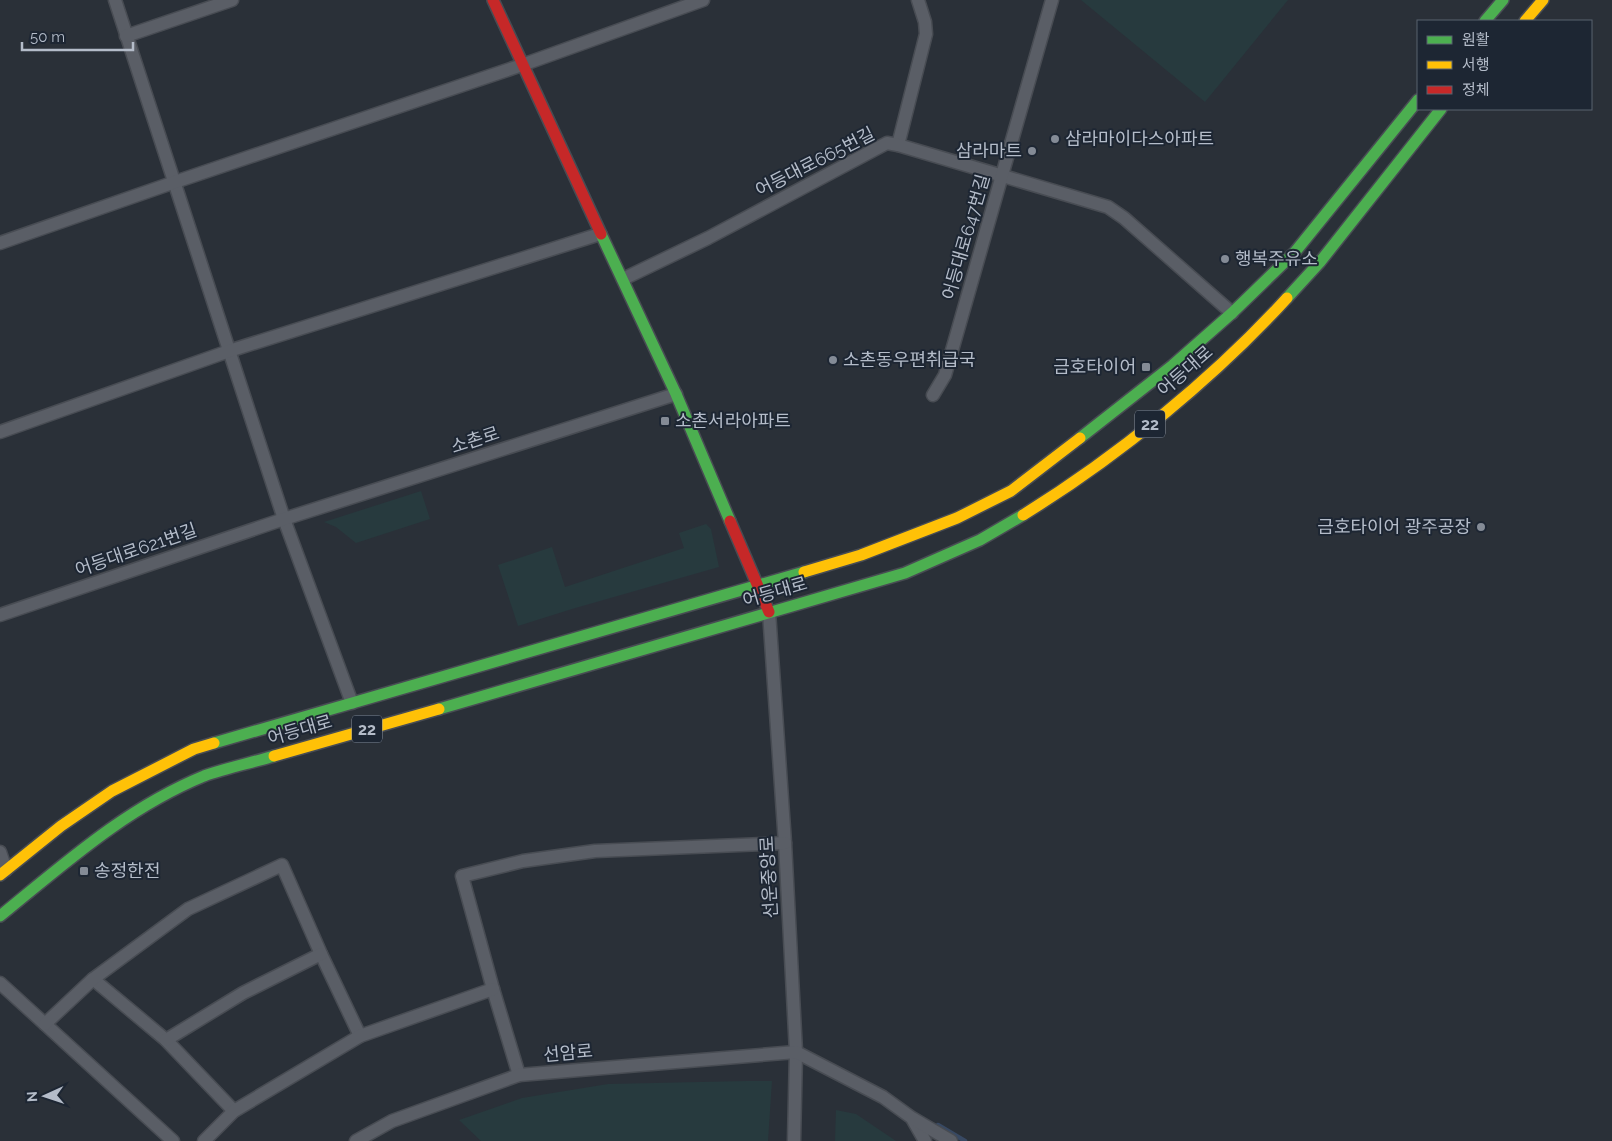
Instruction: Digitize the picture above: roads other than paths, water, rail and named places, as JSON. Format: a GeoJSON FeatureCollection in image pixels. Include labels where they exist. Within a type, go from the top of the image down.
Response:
{"type":"FeatureCollection","features":[{"type":"Feature","properties":{"kind":"main road"},"geometry":{"type":"LineString","coordinates":[[493,0],[600,234],[676,394],[769,612]]}},
{"type":"Feature","properties":{"kind":"main road"},"geometry":{"type":"LineString","coordinates":[[1473,20],[1488,0]]}},
{"type":"Feature","properties":{"kind":"main road"},"geometry":{"type":"LineString","coordinates":[[1486,20],[1503,0]]}},
{"type":"Feature","properties":{"kind":"main road"},"geometry":{"type":"LineString","coordinates":[[1525,20],[1542,0]]}},
{"type":"Feature","properties":{"kind":"main road","name":"어등대로"},"geometry":{"type":"LineString","coordinates":[[3,872],[61,826],[112,791],[194,749],[877,549],[958,518],[1011,490],[1174,365],[1232,313],[1295,252],[1417,101]]}},
{"type":"Feature","properties":{"kind":"main road","name":"어등대로"},"geometry":{"type":"LineString","coordinates":[[0,916],[97,837],[156,799],[204,776],[905,573],[980,540],[1025,514],[1105,459],[1192,389],[1259,328],[1320,262],[1439,110]]}},
{"type":"Feature","properties":{"kind":"street"},"geometry":{"type":"LineString","coordinates":[[115,0],[284,519],[352,703]]}},
{"type":"Feature","properties":{"kind":"street"},"geometry":{"type":"LineString","coordinates":[[126,36],[232,0]]}},
{"type":"Feature","properties":{"kind":"street"},"geometry":{"type":"LineString","coordinates":[[0,244],[175,182],[522,65],[703,0]]}},
{"type":"Feature","properties":{"kind":"street"},"geometry":{"type":"LineString","coordinates":[[898,145],[926,34],[925,22],[918,0]]}},
{"type":"Feature","properties":{"kind":"street","name":"어등대로647번길"},"geometry":{"type":"LineString","coordinates":[[934,395],[945,375],[1052,0]]}},
{"type":"Feature","properties":{"kind":"street","name":"어등대로665번길"},"geometry":{"type":"LineString","coordinates":[[622,279],[726,228],[887,144],[898,145],[1108,207],[1124,218],[1232,313]]}},
{"type":"Feature","properties":{"kind":"street"},"geometry":{"type":"LineString","coordinates":[[0,432],[229,351],[600,234]]}},
{"type":"Feature","properties":{"kind":"street","name":"소촌로"},"geometry":{"type":"LineString","coordinates":[[284,519],[676,394]]}},
{"type":"Feature","properties":{"kind":"street","name":"어등대로621번길"},"geometry":{"type":"LineString","coordinates":[[0,615],[284,519]]}},
{"type":"Feature","properties":{"kind":"street","name":"선운중앙로"},"geometry":{"type":"LineString","coordinates":[[769,612],[785,843],[796,1052],[794,1141]]}},
{"type":"Feature","properties":{"kind":"street"},"geometry":{"type":"LineString","coordinates":[[519,1075],[462,876],[523,860],[595,851],[785,843]]}},
{"type":"Feature","properties":{"kind":"street"},"geometry":{"type":"LineString","coordinates":[[0,852],[3,872]]}},
{"type":"Feature","properties":{"kind":"street"},"geometry":{"type":"LineString","coordinates":[[45,1024],[92,978],[188,909],[282,865],[360,1036]]}},
{"type":"Feature","properties":{"kind":"street"},"geometry":{"type":"LineString","coordinates":[[166,1040],[243,993],[321,954]]}},
{"type":"Feature","properties":{"kind":"street"},"geometry":{"type":"LineString","coordinates":[[92,978],[166,1040],[234,1111]]}},
{"type":"Feature","properties":{"kind":"street"},"geometry":{"type":"LineString","coordinates":[[0,983],[173,1141]]}},
{"type":"Feature","properties":{"kind":"street"},"geometry":{"type":"LineString","coordinates":[[204,1141],[234,1111],[360,1036],[493,989]]}},
{"type":"Feature","properties":{"kind":"street"},"geometry":{"type":"LineString","coordinates":[[796,1052],[883,1097],[912,1118],[951,1141]]}},
{"type":"Feature","properties":{"kind":"street","name":"선암로"},"geometry":{"type":"LineString","coordinates":[[356,1141],[392,1121],[519,1075],[796,1052]]}},
{"type":"Feature","properties":{"kind":"street"},"geometry":{"type":"LineString","coordinates":[[912,1118],[925,1141]]}},
{"type":"Feature","properties":{"kind":"waterway"},"geometry":{"type":"LineString","coordinates":[[938,1125],[965,1141]]}},
{"type":"Feature","properties":{"kind":"place","name":"삼라마이다스아파트"},"geometry":{"type":"Point","coordinates":[1055,139]}},
{"type":"Feature","properties":{"kind":"place","name":"삼라마트"},"geometry":{"type":"Point","coordinates":[1032,151]}},
{"type":"Feature","properties":{"kind":"place","name":"행복주유소"},"geometry":{"type":"Point","coordinates":[1225,259]}},
{"type":"Feature","properties":{"kind":"place","name":"소촌동우편취급국"},"geometry":{"type":"Point","coordinates":[833,360]}},
{"type":"Feature","properties":{"kind":"place","name":"금호타이어"},"geometry":{"type":"Point","coordinates":[1146,367]}},
{"type":"Feature","properties":{"kind":"place","name":"소촌서라아파트"},"geometry":{"type":"Point","coordinates":[665,421]}},
{"type":"Feature","properties":{"kind":"place","name":"금호타이어 광주공장"},"geometry":{"type":"Point","coordinates":[1481,527]}},
{"type":"Feature","properties":{"kind":"place","name":"송정한전"},"geometry":{"type":"Point","coordinates":[84,871]}}]}
